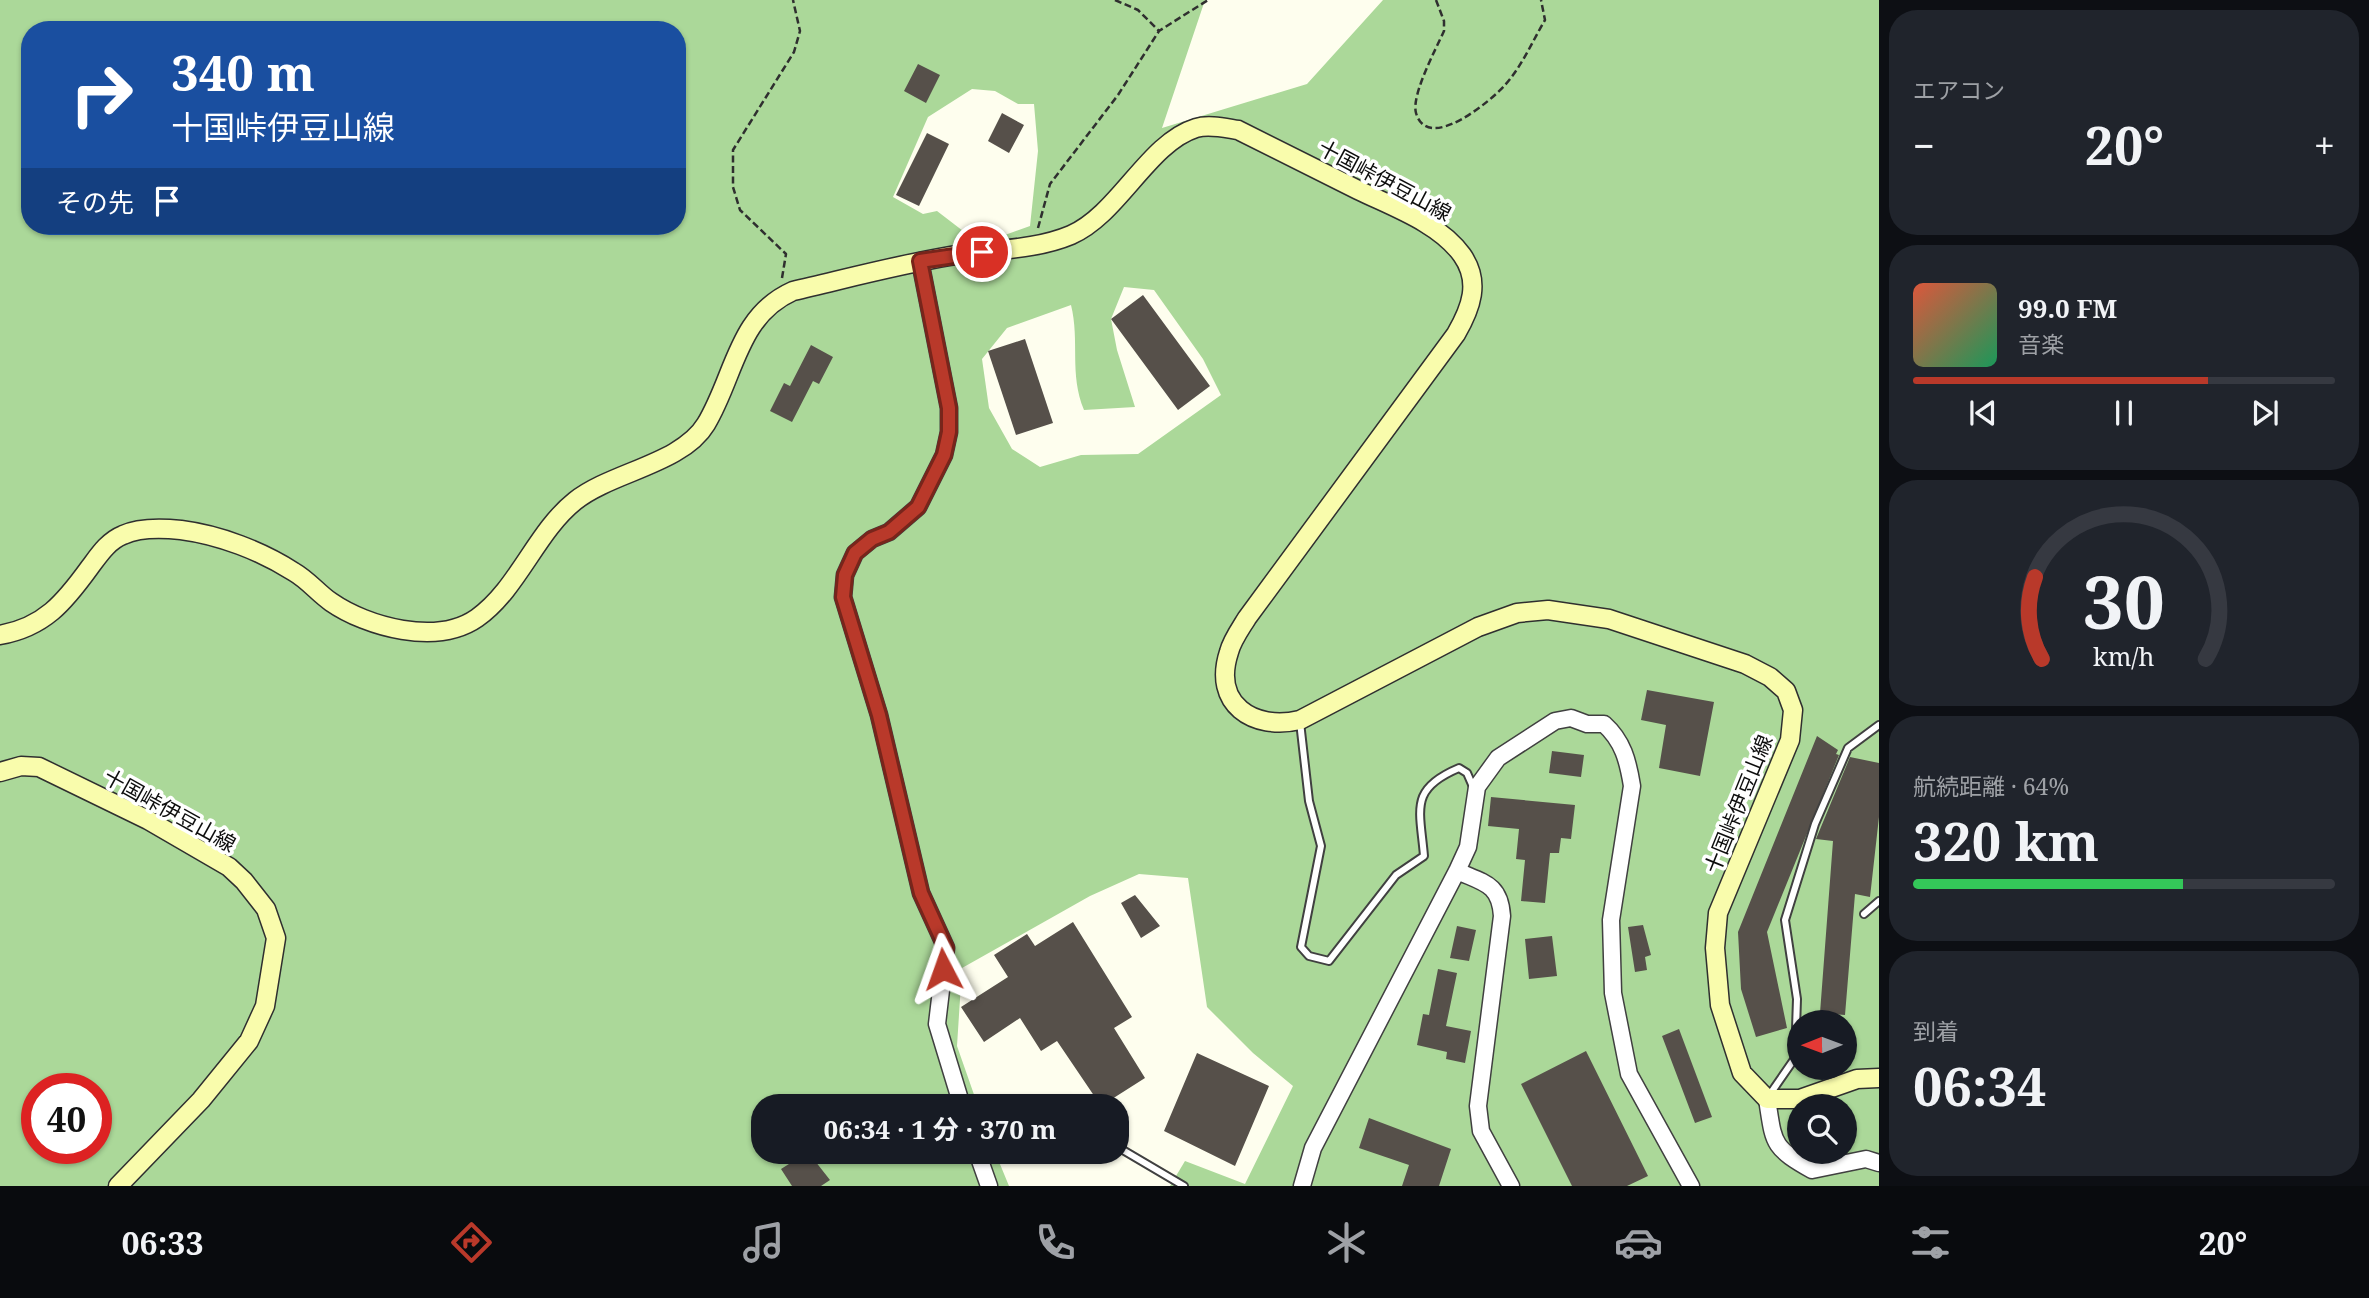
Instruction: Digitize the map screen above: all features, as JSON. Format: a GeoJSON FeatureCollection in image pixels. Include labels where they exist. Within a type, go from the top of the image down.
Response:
{"type":"FeatureCollection","features":[{"type":"Feature","properties":{"kind":"main road","name":"十国峠伊豆山線"},"geometry":{"type":"LineString","coordinates":[[0,635],[26,630],[48,617],[102,550],[121,535],[149,529],[183,530],[259,552],[296,573],[332,603],[373,623],[424,631],[452,629],[476,619],[492,604],[562,513],[578,499],[691,443],[705,426],[750,326],[779,298],[793,291],[920,261],[1037,245],[1072,235],[1102,214],[1168,144],[1195,128],[1238,130],[1405,213],[1446,237],[1463,257],[1474,288],[1469,312],[1247,618],[1229,650],[1225,670],[1227,691],[1244,715],[1272,723],[1300,720],[1478,628],[1517,613],[1548,610],[1609,619],[1745,664],[1770,677],[1786,691],[1793,710],[1790,740],[1718,913],[1715,948],[1720,1005],[1742,1073],[1767,1099]]}},
{"type":"Feature","properties":{"kind":"main road","name":"十国峠伊豆山線"},"geometry":{"type":"LineString","coordinates":[[0,772],[21,766],[40,767],[148,820],[229,867],[266,909],[276,938],[265,1006],[248,1041],[201,1100],[118,1186]]}},
{"type":"Feature","properties":{"kind":"main road"},"geometry":{"type":"LineString","coordinates":[[1767,1099],[1800,1099],[1857,1079],[1879,1078]]}},
{"type":"Feature","properties":{"kind":"street"},"geometry":{"type":"LineString","coordinates":[[920,261],[949,408],[949,432],[944,455],[918,507],[889,532],[872,539],[855,553],[845,575],[843,597],[879,715],[921,893],[946,948],[937,1024],[958,1094]]}},
{"type":"Feature","properties":{"kind":"street"},"geometry":{"type":"LineString","coordinates":[[1302,1186],[1313,1148],[1457,871],[1468,846],[1476,792],[1497,758],[1555,721],[1571,718],[1587,724],[1604,724],[1619,737],[1632,786],[1611,920],[1613,993],[1629,1074],[1691,1186]]}},
{"type":"Feature","properties":{"kind":"street"},"geometry":{"type":"LineString","coordinates":[[1457,871],[1493,887],[1501,900],[1502,916],[1478,1106],[1481,1131],[1511,1186]]}},
{"type":"Feature","properties":{"kind":"street"},"geometry":{"type":"LineString","coordinates":[[1767,1099],[1773,1137],[1782,1153],[1812,1170],[1866,1159],[1879,1163]]}},
{"type":"Feature","properties":{"kind":"street"},"geometry":{"type":"LineString","coordinates":[[981,1164],[989,1186]]}},
{"type":"Feature","properties":{"kind":"lane"},"geometry":{"type":"LineString","coordinates":[[1300,720],[1309,801],[1321,846],[1301,947],[1309,956],[1329,961],[1396,876],[1424,856],[1420,812],[1423,792],[1438,777],[1460,768],[1467,773],[1476,792]]}},
{"type":"Feature","properties":{"kind":"lane"},"geometry":{"type":"LineString","coordinates":[[1767,1099],[1795,1058],[1797,999],[1785,920],[1815,824],[1848,748],[1879,725]]}},
{"type":"Feature","properties":{"kind":"lane"},"geometry":{"type":"LineString","coordinates":[[1864,914],[1879,901]]}},
{"type":"Feature","properties":{"kind":"lane"},"geometry":{"type":"LineString","coordinates":[[1129,1154],[1184,1186]]}},
{"type":"Feature","properties":{"kind":"path"},"geometry":{"type":"LineString","coordinates":[[779,298],[786,254],[740,210],[733,187],[733,150],[794,52],[800,32],[793,0]]}},
{"type":"Feature","properties":{"kind":"path"},"geometry":{"type":"LineString","coordinates":[[1115,0],[1138,10],[1159,31]]}},
{"type":"Feature","properties":{"kind":"path"},"geometry":{"type":"LineString","coordinates":[[1037,245],[1040,213],[1050,184],[1118,95],[1159,31],[1208,0]]}},
{"type":"Feature","properties":{"kind":"path"},"geometry":{"type":"LineString","coordinates":[[1436,0],[1444,21],[1444,31],[1416,98],[1416,114],[1423,124],[1435,128],[1461,121],[1503,87],[1515,72],[1545,20],[1541,0]]}},
{"type":"Feature","properties":{"kind":"green space"},"geometry":{"type":"Polygon","coordinates":[[[0,0],[1205,0],[1162,128],[1307,84],[1383,0],[1879,0],[1879,1186],[1170,1186],[1185,1161],[1245,1184],[1293,1086],[1253,1053],[1207,1007],[1188,878],[1139,874],[1090,896],[962,968],[957,1046],[974,1094],[751,1094],[751,1164],[1000,1164],[1009,1186],[0,1186],[0,0]],[[972,89],[928,117],[893,197],[923,214],[937,211],[980,244],[1030,226],[1038,151],[1034,104],[1018,104],[995,91],[972,89]],[[1124,287],[1111,319],[1117,350],[1135,407],[1084,410],[1077,383],[1071,305],[1007,328],[982,359],[989,408],[1012,449],[1040,467],[1081,455],[1138,454],[1221,395],[1203,359],[1154,290],[1124,287]]]}},
{"type":"Feature","properties":{"kind":"building"},"geometry":{"type":"Polygon","coordinates":[[[918,64],[940,75],[926,103],[904,91],[918,64]]]}},
{"type":"Feature","properties":{"kind":"building"},"geometry":{"type":"Polygon","coordinates":[[[1002,113],[1024,125],[1009,153],[988,141],[1002,113]]]}},
{"type":"Feature","properties":{"kind":"building"},"geometry":{"type":"Polygon","coordinates":[[[927,133],[949,144],[919,206],[896,195],[927,133]]]}},
{"type":"Feature","properties":{"kind":"building"},"geometry":{"type":"Polygon","coordinates":[[[1143,295],[1210,386],[1178,410],[1111,319],[1143,295]]]}},
{"type":"Feature","properties":{"kind":"building"},"geometry":{"type":"Polygon","coordinates":[[[1025,339],[1053,423],[1016,435],[988,351],[1025,339]]]}},
{"type":"Feature","properties":{"kind":"building"},"geometry":{"type":"Polygon","coordinates":[[[811,345],[833,357],[819,384],[813,381],[792,422],[770,411],[784,383],[790,386],[811,345]]]}},
{"type":"Feature","properties":{"kind":"building"},"geometry":{"type":"Polygon","coordinates":[[[1647,690],[1714,702],[1700,776],[1659,768],[1666,725],[1641,720],[1647,690]]]}},
{"type":"Feature","properties":{"kind":"building"},"geometry":{"type":"Polygon","coordinates":[[[1817,736],[1838,750],[1836,754],[1839,755],[1767,932],[1787,1028],[1756,1037],[1741,989],[1738,932],[1817,736]]]}},
{"type":"Feature","properties":{"kind":"building"},"geometry":{"type":"Polygon","coordinates":[[[1552,751],[1584,755],[1581,777],[1549,773],[1552,751]]]}},
{"type":"Feature","properties":{"kind":"building"},"geometry":{"type":"Polygon","coordinates":[[[1850,757],[1879,763],[1879,817],[1870,897],[1855,894],[1845,1010],[1820,1010],[1833,841],[1816,839],[1850,757]]]}},
{"type":"Feature","properties":{"kind":"building"},"geometry":{"type":"Polygon","coordinates":[[[1491,797],[1575,805],[1571,839],[1561,838],[1559,853],[1550,853],[1545,903],[1521,901],[1525,860],[1516,859],[1519,829],[1488,826],[1491,797]]]}},
{"type":"Feature","properties":{"kind":"building"},"geometry":{"type":"Polygon","coordinates":[[[1135,895],[1160,926],[1141,938],[1121,903],[1135,895]]]}},
{"type":"Feature","properties":{"kind":"building"},"geometry":{"type":"Polygon","coordinates":[[[1073,922],[1132,1017],[1114,1028],[1145,1078],[1120,1094],[1093,1094],[1057,1041],[1041,1051],[1020,1018],[984,1042],[961,1007],[1008,977],[994,955],[1027,934],[1035,946],[1073,922]]]}},
{"type":"Feature","properties":{"kind":"building"},"geometry":{"type":"Polygon","coordinates":[[[1643,925],[1651,955],[1645,957],[1647,970],[1635,972],[1628,927],[1643,925]]]}},
{"type":"Feature","properties":{"kind":"building"},"geometry":{"type":"Polygon","coordinates":[[[1457,926],[1476,930],[1469,961],[1450,958],[1457,926]]]}},
{"type":"Feature","properties":{"kind":"building"},"geometry":{"type":"Polygon","coordinates":[[[1552,936],[1557,976],[1529,979],[1525,939],[1552,936]]]}},
{"type":"Feature","properties":{"kind":"building"},"geometry":{"type":"Polygon","coordinates":[[[1438,969],[1457,973],[1446,1026],[1471,1031],[1465,1063],[1446,1059],[1447,1052],[1417,1045],[1423,1014],[1429,1015],[1438,969]]]}},
{"type":"Feature","properties":{"kind":"building"},"geometry":{"type":"Polygon","coordinates":[[[1679,1029],[1712,1117],[1695,1123],[1662,1036],[1679,1029]]]}},
{"type":"Feature","properties":{"kind":"building"},"geometry":{"type":"Polygon","coordinates":[[[1586,1051],[1648,1176],[1627,1186],[1572,1186],[1521,1084],[1586,1051]]]}},
{"type":"Feature","properties":{"kind":"building"},"geometry":{"type":"Polygon","coordinates":[[[1197,1053],[1269,1086],[1235,1166],[1164,1131],[1197,1053]]]}},
{"type":"Feature","properties":{"kind":"building"},"geometry":{"type":"Polygon","coordinates":[[[1369,1118],[1451,1149],[1439,1186],[1402,1186],[1409,1165],[1359,1148],[1369,1118]]]}},
{"type":"Feature","properties":{"kind":"building"},"geometry":{"type":"Polygon","coordinates":[[[789,1164],[817,1164],[830,1180],[821,1186],[792,1186],[781,1169],[789,1164]]]}},
{"type":"Feature","properties":{"kind":"route"},"geometry":{"type":"LineString","coordinates":[[943,969],[946,948],[921,893],[879,715],[843,597],[845,575],[855,553],[872,539],[889,532],[918,507],[944,455],[949,432],[949,408],[920,261],[982,252]]}}]}
